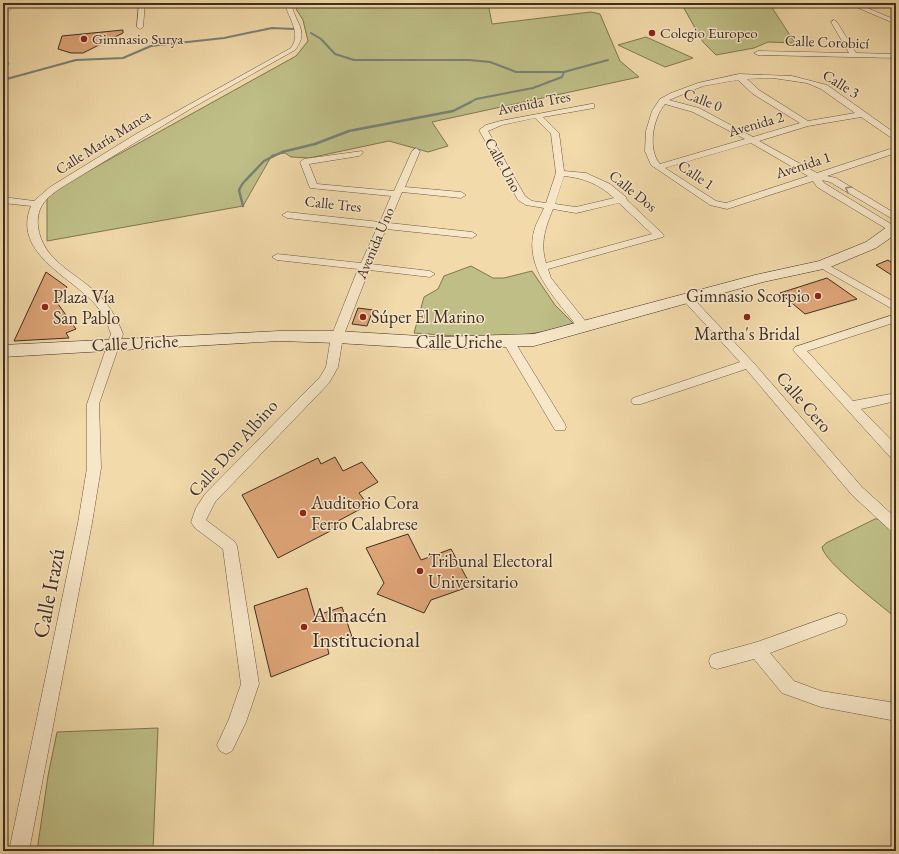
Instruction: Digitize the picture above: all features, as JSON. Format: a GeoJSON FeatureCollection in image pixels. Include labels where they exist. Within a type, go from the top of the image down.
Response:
{"type":"FeatureCollection","features":[{"type":"Feature","properties":{"kind":"main road","name":"Calle Uriche"},"geometry":{"type":"LineString","coordinates":[[3,351],[279,336],[337,337],[409,342],[509,342],[534,340],[761,278],[823,265],[871,245],[895,225]]}},
{"type":"Feature","properties":{"kind":"street"},"geometry":{"type":"LineString","coordinates":[[3,13],[15,3]]}},
{"type":"Feature","properties":{"kind":"street"},"geometry":{"type":"LineString","coordinates":[[140,27],[142,3]]}},
{"type":"Feature","properties":{"kind":"street","name":"Calle María Manca"},"geometry":{"type":"LineString","coordinates":[[36,204],[65,182],[134,138],[293,49],[300,36],[293,19],[288,12],[288,3]]}},
{"type":"Feature","properties":{"kind":"street"},"geometry":{"type":"LineString","coordinates":[[866,3],[858,6],[896,22]]}},
{"type":"Feature","properties":{"kind":"street"},"geometry":{"type":"LineString","coordinates":[[834,22],[854,55]]}},
{"type":"Feature","properties":{"kind":"street","name":"Calle Corobicí"},"geometry":{"type":"LineString","coordinates":[[758,53],[854,55],[895,58]]}},
{"type":"Feature","properties":{"kind":"street"},"geometry":{"type":"LineString","coordinates":[[739,76],[756,92],[807,124]]}},
{"type":"Feature","properties":{"kind":"street","name":"Calle 3"},"geometry":{"type":"LineString","coordinates":[[663,101],[695,86],[718,79],[739,76],[792,79],[815,83],[824,87],[896,138]]}},
{"type":"Feature","properties":{"kind":"street"},"geometry":{"type":"LineString","coordinates":[[658,167],[651,160],[648,152],[652,123],[663,101]]}},
{"type":"Feature","properties":{"kind":"street","name":"Calle 0"},"geometry":{"type":"LineString","coordinates":[[663,101],[696,110],[753,139],[815,176],[820,185],[895,225]]}},
{"type":"Feature","properties":{"kind":"street","name":"Avenida Tres"},"geometry":{"type":"LineString","coordinates":[[484,128],[591,106]]}},
{"type":"Feature","properties":{"kind":"street","name":"Avenida 2"},"geometry":{"type":"LineString","coordinates":[[658,167],[807,124],[862,114]]}},
{"type":"Feature","properties":{"kind":"street"},"geometry":{"type":"LineString","coordinates":[[537,116],[555,133],[560,174],[549,206],[541,222],[537,247],[542,268],[552,288],[584,327]]}},
{"type":"Feature","properties":{"kind":"street","name":"Calle Uno"},"geometry":{"type":"LineString","coordinates":[[484,128],[483,130],[521,198],[528,203],[582,210],[622,199]]}},
{"type":"Feature","properties":{"kind":"street","name":"Avenida 1"},"geometry":{"type":"LineString","coordinates":[[719,205],[727,206],[896,150]]}},
{"type":"Feature","properties":{"kind":"street","name":"Avenida Uno"},"geometry":{"type":"LineString","coordinates":[[337,337],[382,225],[416,151]]}},
{"type":"Feature","properties":{"kind":"street"},"geometry":{"type":"LineString","coordinates":[[359,153],[304,162],[313,186],[461,195]]}},
{"type":"Feature","properties":{"kind":"street","name":"Calle 1"},"geometry":{"type":"LineString","coordinates":[[658,167],[713,203],[719,205]]}},
{"type":"Feature","properties":{"kind":"street","name":"Calle Dos"},"geometry":{"type":"LineString","coordinates":[[542,268],[659,235],[607,186],[600,182],[576,174],[560,174]]}},
{"type":"Feature","properties":{"kind":"street"},"geometry":{"type":"LineString","coordinates":[[3,200],[36,204],[33,228],[37,241],[49,259],[95,297],[106,310],[117,334],[115,344]]}},
{"type":"Feature","properties":{"kind":"street","name":"Calle Tres"},"geometry":{"type":"LineString","coordinates":[[287,215],[472,235]]}},
{"type":"Feature","properties":{"kind":"street"},"geometry":{"type":"LineString","coordinates":[[277,257],[430,274]]}},
{"type":"Feature","properties":{"kind":"street"},"geometry":{"type":"LineString","coordinates":[[823,265],[896,308]]}},
{"type":"Feature","properties":{"kind":"street","name":"Calle Cero"},"geometry":{"type":"LineString","coordinates":[[687,298],[748,364],[857,491],[896,527]]}},
{"type":"Feature","properties":{"kind":"street"},"geometry":{"type":"LineString","coordinates":[[896,318],[801,349],[800,353],[896,454]]}},
{"type":"Feature","properties":{"kind":"street","name":"Calle Don Albino"},"geometry":{"type":"LineString","coordinates":[[226,745],[237,722],[250,684],[230,546],[200,524],[198,522],[198,517],[210,498],[325,380],[332,368],[337,337]]}},
{"type":"Feature","properties":{"kind":"street"},"geometry":{"type":"LineString","coordinates":[[509,342],[560,427]]}},
{"type":"Feature","properties":{"kind":"street","name":"Calle Irazú"},"geometry":{"type":"LineString","coordinates":[[19,851],[85,523],[94,468],[93,404],[115,344]]}},
{"type":"Feature","properties":{"kind":"street"},"geometry":{"type":"LineString","coordinates":[[637,401],[748,364]]}},
{"type":"Feature","properties":{"kind":"street"},"geometry":{"type":"LineString","coordinates":[[851,406],[896,397]]}},
{"type":"Feature","properties":{"kind":"street"},"geometry":{"type":"LineString","coordinates":[[717,661],[757,650],[839,620]]}},
{"type":"Feature","properties":{"kind":"street"},"geometry":{"type":"LineString","coordinates":[[757,650],[788,687],[821,699],[896,712]]}},
{"type":"Feature","properties":{"kind":"green space"},"geometry":{"type":"Polygon","coordinates":[[[298,3],[488,3],[492,24],[591,12],[600,14],[620,61],[639,77],[432,122],[448,146],[428,152],[389,141],[309,158],[291,157],[285,153],[272,155],[243,206],[47,241],[47,194],[296,56],[308,41],[303,20],[296,9],[298,3]]]}},
{"type":"Feature","properties":{"kind":"green space"},"geometry":{"type":"Polygon","coordinates":[[[681,3],[769,3],[795,43],[768,42],[754,48],[716,55],[703,42],[681,3]]]}},
{"type":"Feature","properties":{"kind":"green space"},"geometry":{"type":"Polygon","coordinates":[[[646,37],[693,58],[665,67],[618,45],[646,37]]]}},
{"type":"Feature","properties":{"kind":"green space"},"geometry":{"type":"Polygon","coordinates":[[[471,266],[493,278],[504,278],[532,271],[555,305],[573,323],[554,329],[515,336],[474,337],[414,333],[424,297],[438,289],[444,276],[471,266]]]}},
{"type":"Feature","properties":{"kind":"green space"},"geometry":{"type":"Polygon","coordinates":[[[875,519],[880,519],[896,531],[896,618],[832,563],[822,547],[826,543],[875,519]]]}},
{"type":"Feature","properties":{"kind":"green space"},"geometry":{"type":"Polygon","coordinates":[[[158,728],[153,851],[37,851],[48,776],[57,732],[158,728]]]}},
{"type":"Feature","properties":{"kind":"building","name":"Gimnasio Surya"},"geometry":{"type":"Polygon","coordinates":[[[123,30],[123,33],[83,53],[71,53],[58,49],[62,36],[123,30]]]}},
{"type":"Feature","properties":{"kind":"building"},"geometry":{"type":"Polygon","coordinates":[[[888,260],[896,266],[896,278],[876,265],[888,260]]]}},
{"type":"Feature","properties":{"kind":"building","name":"Plaza Vía San Pablo"},"geometry":{"type":"Polygon","coordinates":[[[46,272],[67,287],[58,304],[76,329],[66,333],[69,338],[14,341],[46,272]]]}},
{"type":"Feature","properties":{"kind":"building","name":"Gimnasio Scorpio"},"geometry":{"type":"Polygon","coordinates":[[[827,278],[857,299],[805,314],[780,293],[827,278]]]}},
{"type":"Feature","properties":{"kind":"building","name":"Súper El Marino"},"geometry":{"type":"Polygon","coordinates":[[[358,308],[373,310],[367,326],[352,324],[358,308]]]}},
{"type":"Feature","properties":{"kind":"building","name":"Auditorio Cora Ferro Calabrese"},"geometry":{"type":"Polygon","coordinates":[[[335,457],[343,471],[362,462],[378,482],[359,493],[368,505],[338,521],[342,525],[278,558],[242,495],[318,458],[321,464],[335,457]]]}},
{"type":"Feature","properties":{"kind":"building","name":"Tribunal Electoral Universitario"},"geometry":{"type":"Polygon","coordinates":[[[408,534],[421,560],[451,549],[471,586],[431,600],[424,613],[377,594],[384,583],[366,548],[408,534]]]}},
{"type":"Feature","properties":{"kind":"building","name":"Almacén Institucional"},"geometry":{"type":"Polygon","coordinates":[[[307,588],[315,616],[342,607],[352,637],[327,646],[329,654],[271,677],[254,606],[307,588]]]}},
{"type":"Feature","properties":{"kind":"waterway"},"geometry":{"type":"LineString","coordinates":[[3,80],[76,60],[123,58],[151,46],[224,38],[272,28],[294,29]]}},
{"type":"Feature","properties":{"kind":"waterway"},"geometry":{"type":"LineString","coordinates":[[311,33],[321,39],[335,54],[354,60],[469,60],[490,62],[516,72],[564,72]]}},
{"type":"Feature","properties":{"kind":"waterway"},"geometry":{"type":"LineString","coordinates":[[564,72],[608,60]]}},
{"type":"Feature","properties":{"kind":"waterway"},"geometry":{"type":"LineString","coordinates":[[469,103],[476,99],[533,88],[562,77],[564,72]]}},
{"type":"Feature","properties":{"kind":"waterway"},"geometry":{"type":"LineString","coordinates":[[243,206],[239,190],[243,183],[264,161],[282,152],[315,144],[349,131],[453,111],[469,103]]}},
{"type":"Feature","properties":{"kind":"place","name":"Colegio Europeo"},"geometry":{"type":"Point","coordinates":[652,33]}},
{"type":"Feature","properties":{"kind":"place","name":"Gimnasio Surya"},"geometry":{"type":"Point","coordinates":[84,39]}},
{"type":"Feature","properties":{"kind":"place","name":"Gimnasio Scorpio"},"geometry":{"type":"Point","coordinates":[818,296]}},
{"type":"Feature","properties":{"kind":"place","name":"Plaza Vía San Pablo"},"geometry":{"type":"Point","coordinates":[45,307]}},
{"type":"Feature","properties":{"kind":"place","name":"Súper El Marino"},"geometry":{"type":"Point","coordinates":[363,317]}},
{"type":"Feature","properties":{"kind":"place","name":"Martha's Bridal"},"geometry":{"type":"Point","coordinates":[747,317]}},
{"type":"Feature","properties":{"kind":"place","name":"Auditorio Cora Ferro Calabrese"},"geometry":{"type":"Point","coordinates":[303,513]}},
{"type":"Feature","properties":{"kind":"place","name":"Tribunal Electoral Universitario"},"geometry":{"type":"Point","coordinates":[420,571]}},
{"type":"Feature","properties":{"kind":"place","name":"Almacén Institucional"},"geometry":{"type":"Point","coordinates":[304,627]}}]}
